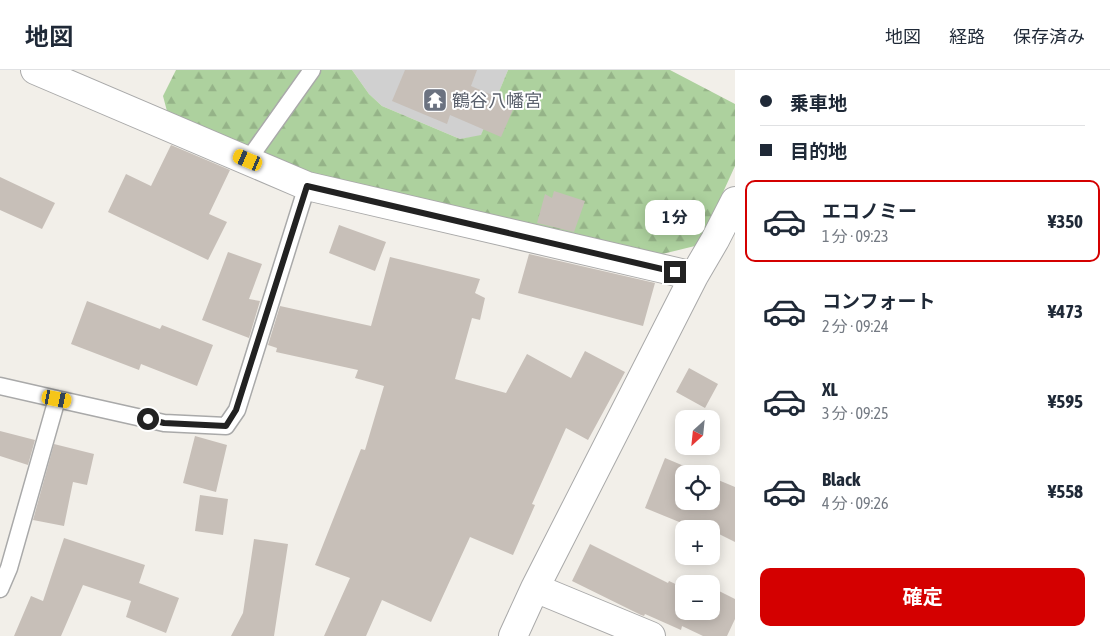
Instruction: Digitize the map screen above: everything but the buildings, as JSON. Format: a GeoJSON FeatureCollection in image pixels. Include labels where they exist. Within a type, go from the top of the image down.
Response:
{"type":"FeatureCollection","features":[{"type":"Feature","properties":{"kind":"street"},"geometry":{"type":"LineString","coordinates":[[35,70],[84,80],[248,160],[307,186],[694,276]]}},
{"type":"Feature","properties":{"kind":"street"},"geometry":{"type":"LineString","coordinates":[[513,636],[694,276],[725,243],[735,201]]}},
{"type":"Feature","properties":{"kind":"street"},"geometry":{"type":"LineString","coordinates":[[536,588],[651,636]]}},
{"type":"Feature","properties":{"kind":"lane"},"geometry":{"type":"LineString","coordinates":[[248,160],[312,70]]}},
{"type":"Feature","properties":{"kind":"lane"},"geometry":{"type":"LineString","coordinates":[[0,386],[164,423],[226,426],[236,410],[307,186]]}},
{"type":"Feature","properties":{"kind":"lane"},"geometry":{"type":"LineString","coordinates":[[0,589],[10,568],[57,399]]}},
{"type":"Feature","properties":{"kind":"shaded area","name":"鶴谷八幡宮"},"geometry":{"type":"Polygon","coordinates":[[[352,70],[508,70],[481,136],[460,139],[382,106],[369,94],[352,70]]]}},
{"type":"Feature","properties":{"kind":"green space"},"geometry":{"type":"Polygon","coordinates":[[[176,70],[352,70],[369,94],[382,106],[460,139],[481,135],[508,70],[670,70],[735,104],[735,166],[699,245],[646,258],[312,179],[168,115],[163,96],[176,70]]]}},
{"type":"Feature","properties":{"kind":"place","name":"鶴谷八幡宮"},"geometry":{"type":"Point","coordinates":[435,100]}},
{"type":"Feature","properties":{"kind":"route"},"geometry":{"type":"LineString","coordinates":[[148,419],[164,423],[226,426],[236,410],[307,186],[675,272]]}}]}
